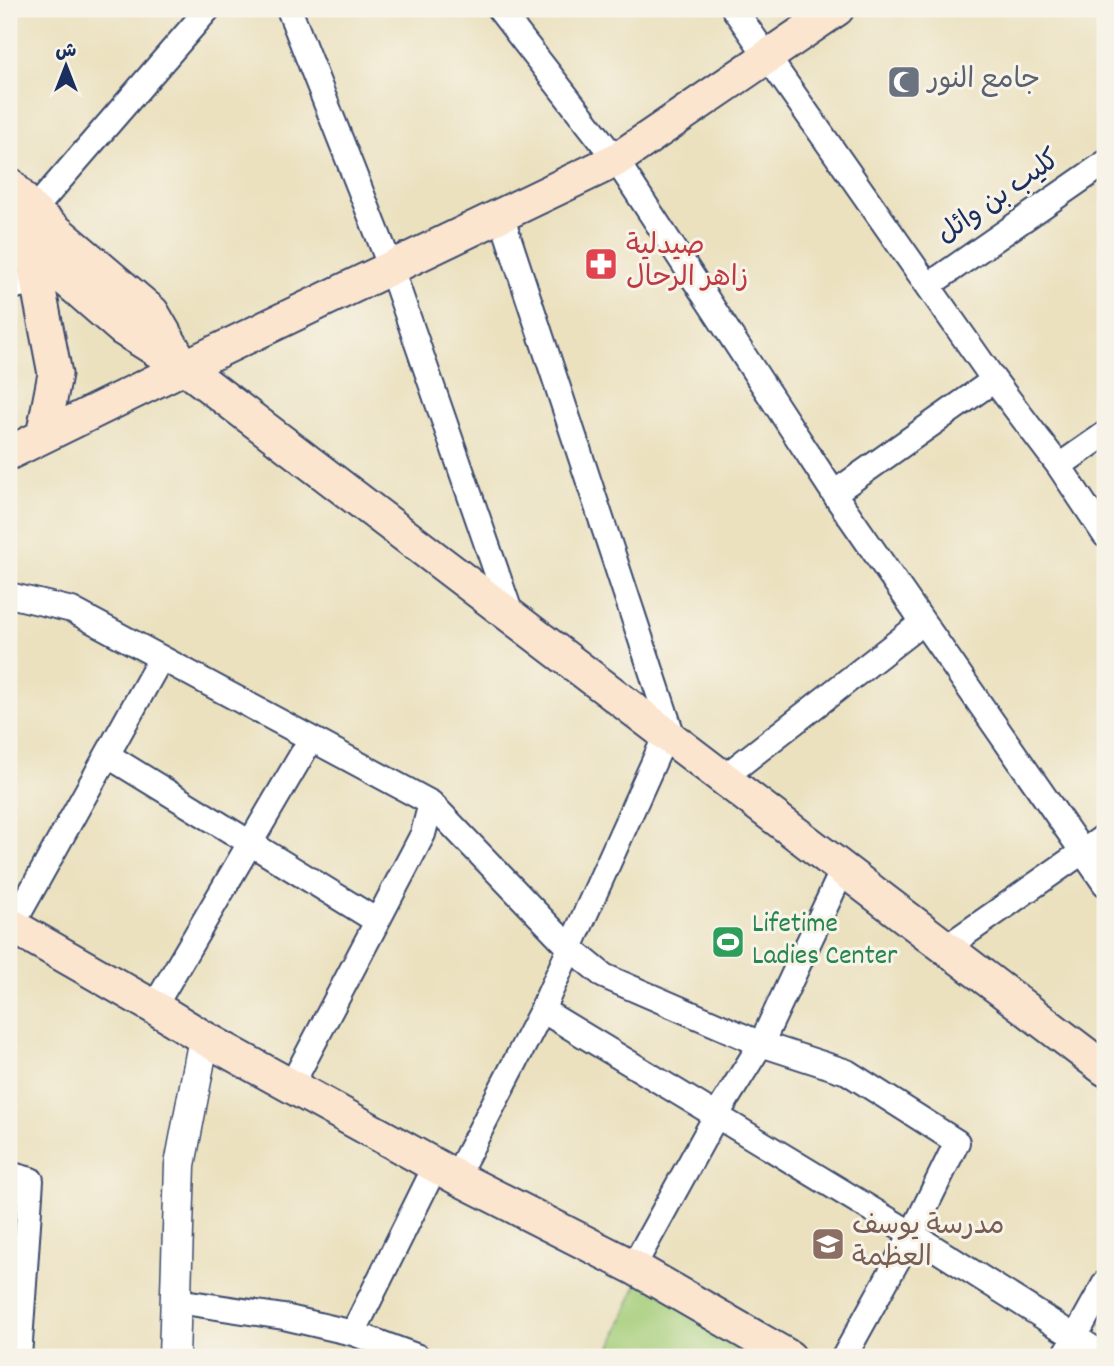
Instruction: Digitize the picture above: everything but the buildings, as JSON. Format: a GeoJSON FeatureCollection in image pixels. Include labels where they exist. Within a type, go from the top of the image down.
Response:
{"type":"FeatureCollection","features":[{"type":"Feature","properties":{"kind":"main road"},"geometry":{"type":"LineString","coordinates":[[9,453],[617,160],[837,9]]}},
{"type":"Feature","properties":{"kind":"main road"},"geometry":{"type":"LineString","coordinates":[[9,184],[21,218],[26,273],[55,373],[43,436]]}},
{"type":"Feature","properties":{"kind":"main road"},"geometry":{"type":"LineString","coordinates":[[21,218],[152,312],[184,367]]}},
{"type":"Feature","properties":{"kind":"main road"},"geometry":{"type":"LineString","coordinates":[[26,273],[184,367],[1105,1069]]}},
{"type":"Feature","properties":{"kind":"main road"},"geometry":{"type":"LineString","coordinates":[[10,925],[204,1038],[446,1171],[633,1267],[789,1357]]}},
{"type":"Feature","properties":{"kind":"street"},"geometry":{"type":"LineString","coordinates":[[21,218],[208,9]]}},
{"type":"Feature","properties":{"kind":"street"},"geometry":{"type":"LineString","coordinates":[[289,9],[391,268],[512,617]]}},
{"type":"Feature","properties":{"kind":"street"},"geometry":{"type":"LineString","coordinates":[[499,9],[617,160],[834,493],[1105,884]]}},
{"type":"Feature","properties":{"kind":"street"},"geometry":{"type":"LineString","coordinates":[[734,9],[994,380],[1059,466],[1105,535]]}},
{"type":"Feature","properties":{"kind":"street","name":"كليب بن وائل"},"geometry":{"type":"LineString","coordinates":[[929,285],[1105,163]]}},
{"type":"Feature","properties":{"kind":"street"},"geometry":{"type":"LineString","coordinates":[[353,1333],[542,1010],[670,738],[501,215]]}},
{"type":"Feature","properties":{"kind":"street"},"geometry":{"type":"LineString","coordinates":[[834,493],[994,380]]}},
{"type":"Feature","properties":{"kind":"street"},"geometry":{"type":"LineString","coordinates":[[1059,466],[1105,434]]}},
{"type":"Feature","properties":{"kind":"street"},"geometry":{"type":"LineString","coordinates":[[9,595],[72,610],[431,803],[570,948],[604,976],[761,1044],[847,1072],[957,1142],[912,1234],[844,1357]]}},
{"type":"Feature","properties":{"kind":"street"},"geometry":{"type":"LineString","coordinates":[[723,778],[923,622]]}},
{"type":"Feature","properties":{"kind":"street"},"geometry":{"type":"LineString","coordinates":[[10,925],[161,658]]}},
{"type":"Feature","properties":{"kind":"street"},"geometry":{"type":"LineString","coordinates":[[154,1007],[311,739]]}},
{"type":"Feature","properties":{"kind":"street"},"geometry":{"type":"LineString","coordinates":[[107,755],[377,921]]}},
{"type":"Feature","properties":{"kind":"street"},"geometry":{"type":"LineString","coordinates":[[291,1086],[424,834],[431,803]]}},
{"type":"Feature","properties":{"kind":"street"},"geometry":{"type":"LineString","coordinates":[[945,947],[1105,836]]}},
{"type":"Feature","properties":{"kind":"street"},"geometry":{"type":"LineString","coordinates":[[633,1267],[716,1116],[761,1044],[843,869]]}},
{"type":"Feature","properties":{"kind":"street"},"geometry":{"type":"LineString","coordinates":[[542,1010],[912,1234],[1070,1347],[1105,1356]]}},
{"type":"Feature","properties":{"kind":"street"},"geometry":{"type":"LineString","coordinates":[[174,1357],[180,1165],[204,1038]]}},
{"type":"Feature","properties":{"kind":"street"},"geometry":{"type":"LineString","coordinates":[[9,1174],[31,1181],[19,1357]]}},
{"type":"Feature","properties":{"kind":"street"},"geometry":{"type":"LineString","coordinates":[[1070,1347],[1105,1283]]}},
{"type":"Feature","properties":{"kind":"street"},"geometry":{"type":"LineString","coordinates":[[177,1301],[284,1317],[353,1333],[418,1357]]}},
{"type":"Feature","properties":{"kind":"green space"},"geometry":{"type":"Polygon","coordinates":[[[640,1276],[769,1357],[607,1357],[640,1276]]]}},
{"type":"Feature","properties":{"kind":"place","name":"جامع النور"},"geometry":{"type":"Point","coordinates":[904,82]}},
{"type":"Feature","properties":{"kind":"place","name":"صيدلية زاهر الرحال"},"geometry":{"type":"Point","coordinates":[601,264]}},
{"type":"Feature","properties":{"kind":"place","name":"Lifetime Ladies Center"},"geometry":{"type":"Point","coordinates":[728,942]}},
{"type":"Feature","properties":{"kind":"place","name":"مدرسة يوسف العظمة"},"geometry":{"type":"Point","coordinates":[828,1244]}}]}
